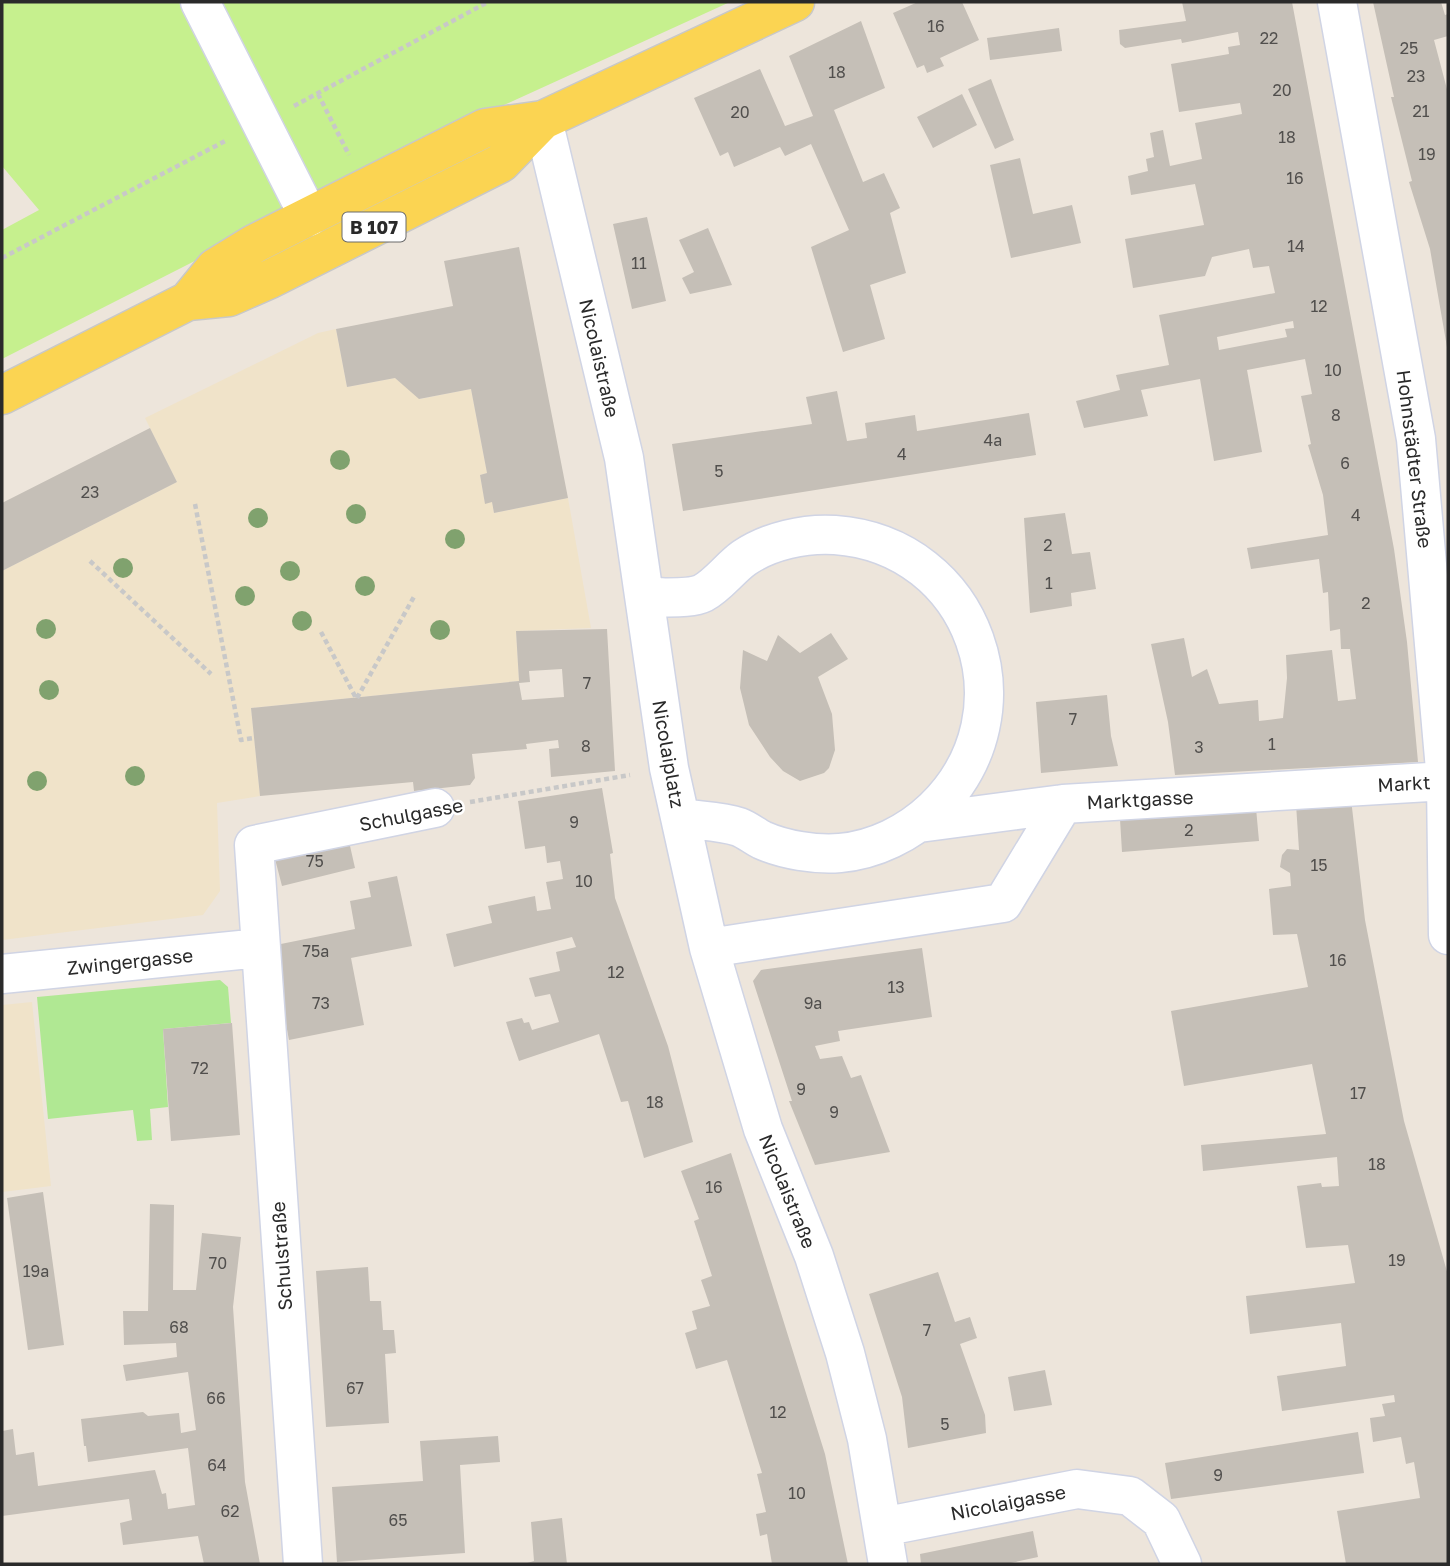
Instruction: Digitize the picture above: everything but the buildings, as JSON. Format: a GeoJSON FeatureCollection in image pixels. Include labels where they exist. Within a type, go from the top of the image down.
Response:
{"type":"FeatureCollection","features":[{"type":"Feature","properties":{"kind":"main road","name":"B 107"},"geometry":{"type":"LineString","coordinates":[[188,301],[215,268],[366,187],[485,128],[543,120],[795,2]]}},
{"type":"Feature","properties":{"kind":"main road","name":"B 107"},"geometry":{"type":"LineString","coordinates":[[2,395],[188,301],[229,297],[270,279],[501,163],[543,120]]}},
{"type":"Feature","properties":{"kind":"street"},"geometry":{"type":"LineString","coordinates":[[200,2],[309,217]]}},
{"type":"Feature","properties":{"kind":"street","name":"Hohnstädter Straße"},"geometry":{"type":"LineString","coordinates":[[1337,2],[1416,439],[1446,781],[1448,926]]}},
{"type":"Feature","properties":{"kind":"street","name":"Nicolaistraße"},"geometry":{"type":"LineString","coordinates":[[543,120],[624,458],[645,597]]}},
{"type":"Feature","properties":{"kind":"street","name":"Nicolaiplatz"},"geometry":{"type":"LineString","coordinates":[[833,535],[865,540],[895,550],[941,583],[965,615],[980,652],[986,692],[984,714],[970,762],[951,792],[919,823],[884,842],[840,853],[791,849],[764,841],[739,827],[681,818],[669,768],[645,597],[702,594],[744,558],[771,545],[799,537],[833,535]]}},
{"type":"Feature","properties":{"kind":"street","name":"Markt"},"geometry":{"type":"LineString","coordinates":[[1362,785],[1446,781]]}},
{"type":"Feature","properties":{"kind":"street","name":"Marktgasse"},"geometry":{"type":"LineString","coordinates":[[919,823],[1063,804],[1362,785]]}},
{"type":"Feature","properties":{"kind":"street"},"geometry":{"type":"LineString","coordinates":[[709,948],[1003,903],[1063,804]]}},
{"type":"Feature","properties":{"kind":"street","name":"Schulgasse"},"geometry":{"type":"LineString","coordinates":[[259,948],[254,845],[435,808]]}},
{"type":"Feature","properties":{"kind":"street","name":"Nicolaistraße"},"geometry":{"type":"LineString","coordinates":[[681,818],[709,948],[763,1129],[814,1256],[845,1353],[867,1438],[888,1564]]}},
{"type":"Feature","properties":{"kind":"street","name":"Zwingergasse"},"geometry":{"type":"LineString","coordinates":[[2,974],[259,948]]}},
{"type":"Feature","properties":{"kind":"street","name":"Schulstraße"},"geometry":{"type":"LineString","coordinates":[[259,948],[303,1564]]}},
{"type":"Feature","properties":{"kind":"street","name":"Nicolaigasse"},"geometry":{"type":"LineString","coordinates":[[882,1527],[1077,1489],[1130,1496],[1161,1520],[1182,1564]]}},
{"type":"Feature","properties":{"kind":"path"},"geometry":{"type":"LineString","coordinates":[[318,94],[366,187]]}},
{"type":"Feature","properties":{"kind":"path"},"geometry":{"type":"LineString","coordinates":[[195,504],[241,740],[254,738]]}},
{"type":"Feature","properties":{"kind":"path"},"geometry":{"type":"LineString","coordinates":[[90,561],[211,674]]}},
{"type":"Feature","properties":{"kind":"path"},"geometry":{"type":"LineString","coordinates":[[321,632],[357,698],[415,595]]}},
{"type":"Feature","properties":{"kind":"path","name":"Schulgasse"},"geometry":{"type":"LineString","coordinates":[[435,808],[669,768]]}},
{"type":"Feature","properties":{"kind":"shaded area"},"geometry":{"type":"Polygon","coordinates":[[[336,329],[347,387],[395,378],[420,399],[471,389],[487,473],[480,475],[485,503],[492,502],[494,513],[568,498],[591,628],[516,631],[519,681],[251,708],[260,796],[217,803],[220,891],[203,915],[2,940],[2,571],[177,482],[145,418],[318,333],[336,329]]]}},
{"type":"Feature","properties":{"kind":"shaded area"},"geometry":{"type":"Polygon","coordinates":[[[32,1002],[51,1186],[2,1192],[2,1005],[32,1002]]]}},
{"type":"Feature","properties":{"kind":"green space"},"geometry":{"type":"Polygon","coordinates":[[[2,2],[730,2],[480,116],[2,359],[2,230],[39,210],[2,166],[2,2]]]}},
{"type":"Feature","properties":{"kind":"green space"},"geometry":{"type":"Polygon","coordinates":[[[220,980],[228,987],[231,1023],[163,1029],[168,1107],[150,1109],[152,1140],[137,1141],[133,1110],[48,1119],[37,997],[220,980]]]}}]}
